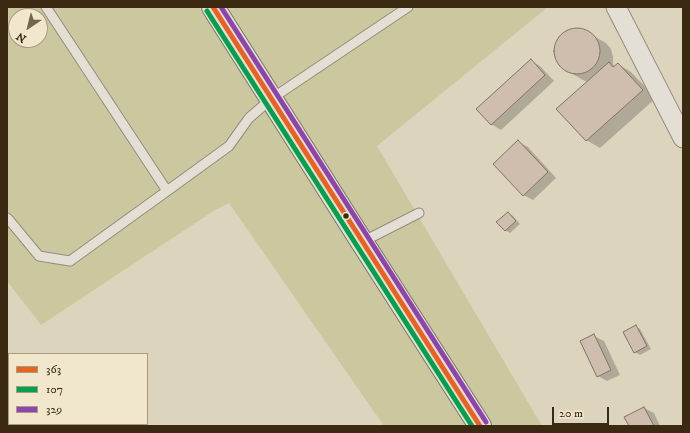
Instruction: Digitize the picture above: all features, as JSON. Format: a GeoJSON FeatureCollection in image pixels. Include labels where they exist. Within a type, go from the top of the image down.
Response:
{"type":"FeatureCollection","features":[{"type":"Feature","properties":{"kind":"main road"},"geometry":{"type":"LineString","coordinates":[[213,7],[480,426]]}},
{"type":"Feature","properties":{"kind":"street"},"geometry":{"type":"LineString","coordinates":[[616,7],[683,138]]}},
{"type":"Feature","properties":{"kind":"lane"},"geometry":{"type":"LineString","coordinates":[[46,7],[167,191]]}},
{"type":"Feature","properties":{"kind":"lane"},"geometry":{"type":"LineString","coordinates":[[7,218],[39,256],[70,262],[229,146],[248,118],[271,99],[408,7]]}},
{"type":"Feature","properties":{"kind":"lane"},"geometry":{"type":"LineString","coordinates":[[362,242],[419,213]]}},
{"type":"Feature","properties":{"kind":"shaded area"},"geometry":{"type":"Polygon","coordinates":[[[7,7],[199,7],[251,89],[429,358],[470,426],[384,426],[229,203],[215,210],[41,325],[7,281],[7,7]]]}},
{"type":"Feature","properties":{"kind":"shaded area"},"geometry":{"type":"Polygon","coordinates":[[[213,7],[548,7],[377,146],[542,426],[480,426],[213,7]]]}},
{"type":"Feature","properties":{"kind":"building"},"geometry":{"type":"Polygon","coordinates":[[[573,28],[581,28],[590,32],[596,38],[600,51],[596,64],[590,70],[581,74],[573,74],[564,70],[558,64],[554,55],[554,47],[558,38],[564,32],[573,28]]]}},
{"type":"Feature","properties":{"kind":"building"},"geometry":{"type":"Polygon","coordinates":[[[531,59],[545,75],[491,125],[476,109],[531,59]]]}},
{"type":"Feature","properties":{"kind":"building"},"geometry":{"type":"Polygon","coordinates":[[[609,62],[613,67],[618,63],[643,90],[586,141],[556,109],[609,62]]]}},
{"type":"Feature","properties":{"kind":"building"},"geometry":{"type":"Polygon","coordinates":[[[518,140],[548,172],[523,196],[493,164],[518,140]]]}},
{"type":"Feature","properties":{"kind":"building"},"geometry":{"type":"Polygon","coordinates":[[[508,212],[516,221],[505,231],[496,222],[508,212]]]}},
{"type":"Feature","properties":{"kind":"building"},"geometry":{"type":"Polygon","coordinates":[[[636,325],[647,346],[634,353],[623,332],[636,325]]]}},
{"type":"Feature","properties":{"kind":"building"},"geometry":{"type":"Polygon","coordinates":[[[594,334],[611,370],[597,377],[580,341],[594,334]]]}},
{"type":"Feature","properties":{"kind":"building"},"geometry":{"type":"Polygon","coordinates":[[[644,407],[654,426],[629,426],[624,417],[644,407]]]}},
{"type":"Feature","properties":{"kind":"transit line","name":"363"},"geometry":{"type":"LineString","coordinates":[[213,7],[480,426]]}},
{"type":"Feature","properties":{"kind":"transit line","name":"329"},"geometry":{"type":"LineString","coordinates":[[221,7],[486,422]]}},
{"type":"Feature","properties":{"kind":"transit line","name":"107"},"geometry":{"type":"LineString","coordinates":[[207,11],[472,426]]}}]}
